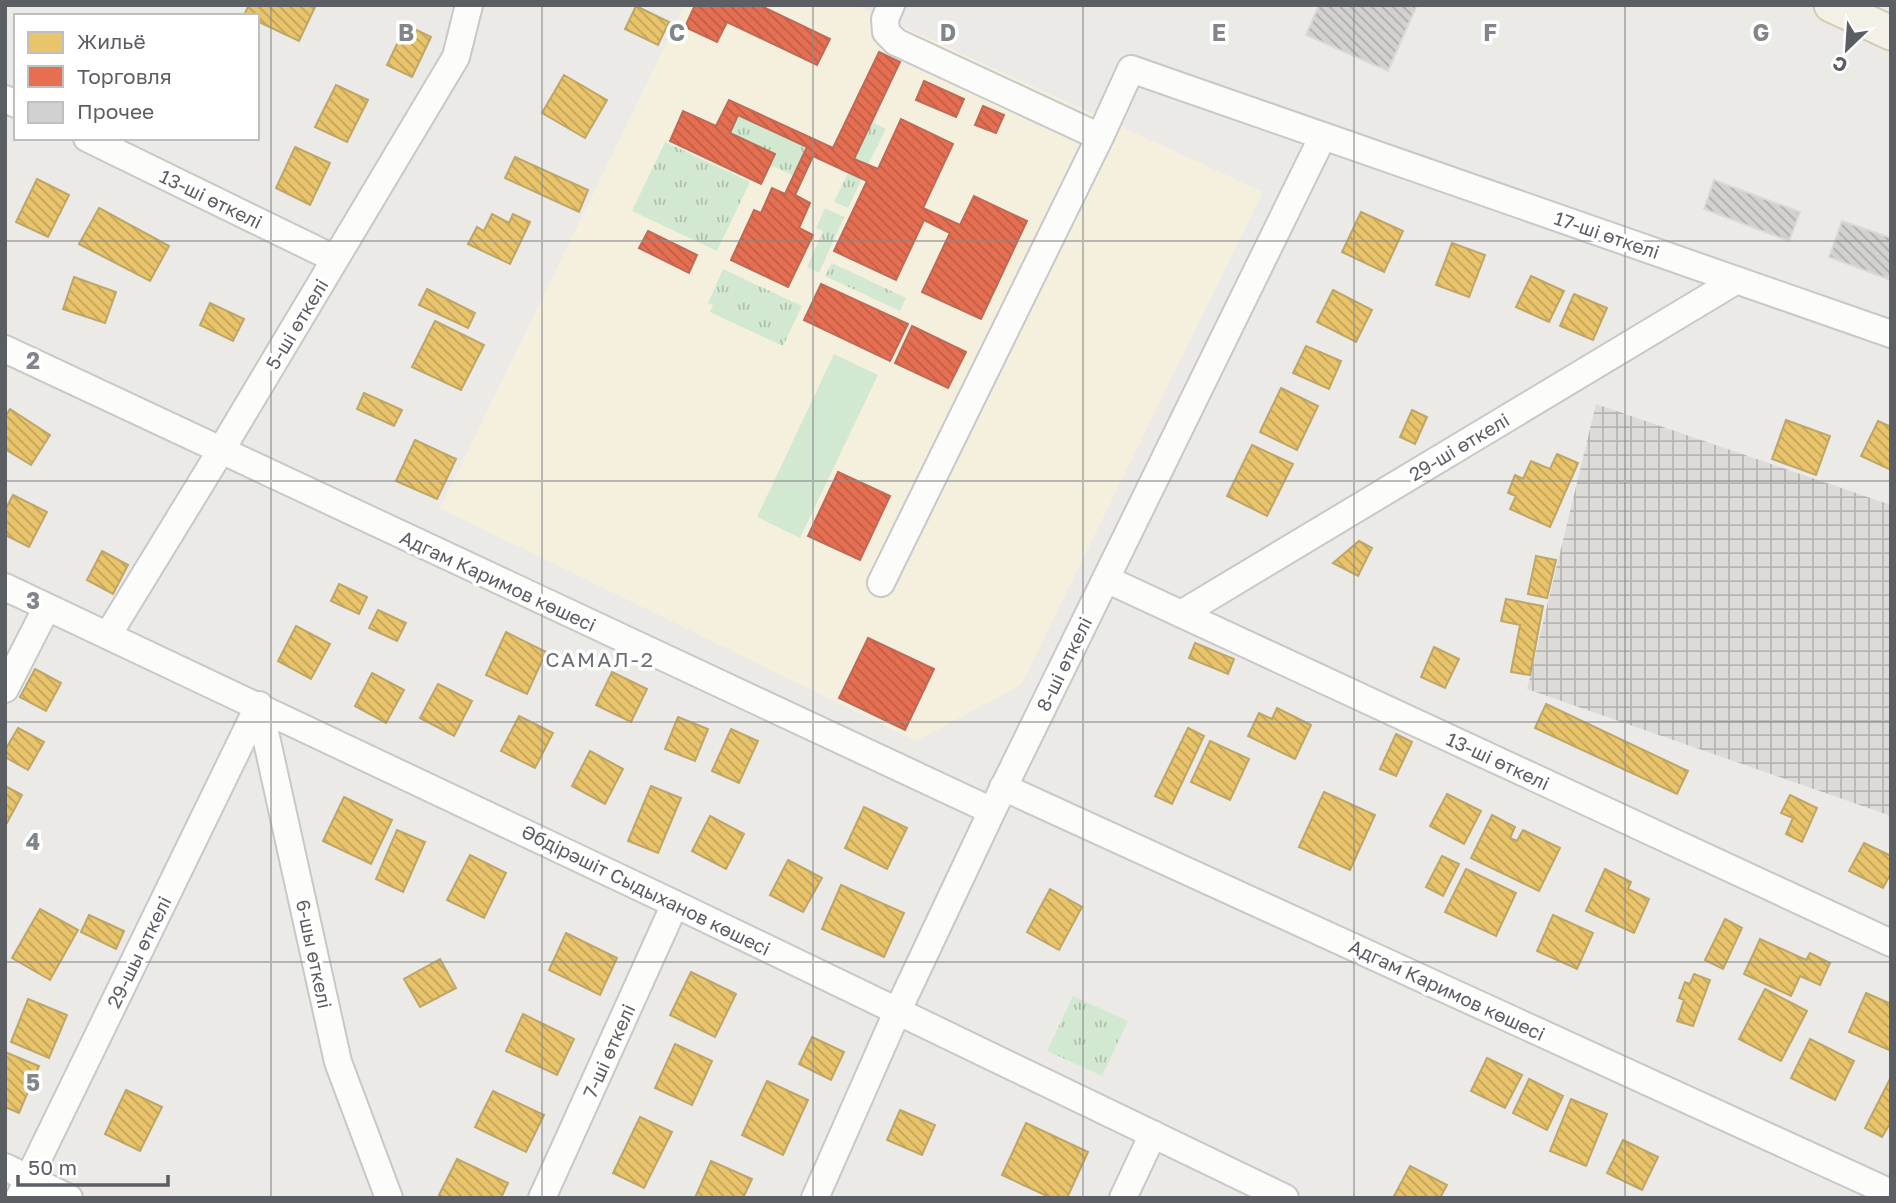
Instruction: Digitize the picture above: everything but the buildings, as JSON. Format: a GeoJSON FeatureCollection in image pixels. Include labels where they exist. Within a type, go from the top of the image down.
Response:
{"type":"FeatureCollection","features":[{"type":"Feature","properties":{"kind":"main road"},"geometry":{"type":"LineString","coordinates":[[1831,5],[1891,33]]}},
{"type":"Feature","properties":{"kind":"street","name":"5-ші өткелі"},"geometry":{"type":"LineString","coordinates":[[107,635],[220,452],[456,57],[469,5]]}},
{"type":"Feature","properties":{"kind":"street"},"geometry":{"type":"LineString","coordinates":[[881,583],[1100,137],[896,42],[886,32],[885,19],[891,5]]}},
{"type":"Feature","properties":{"kind":"street","name":"17-ші өткелі"},"geometry":{"type":"LineString","coordinates":[[1100,137],[1131,69],[1891,334]]}},
{"type":"Feature","properties":{"kind":"street","name":"8-ші өткелі"},"geometry":{"type":"LineString","coordinates":[[816,1198],[898,1010],[1003,787],[1323,136]]}},
{"type":"Feature","properties":{"kind":"street","name":"13-ші өткелі"},"geometry":{"type":"LineString","coordinates":[[90,140],[335,259]]}},
{"type":"Feature","properties":{"kind":"street","name":"29-ші өткелі"},"geometry":{"type":"LineString","coordinates":[[1181,614],[1737,280]]}},
{"type":"Feature","properties":{"kind":"street","name":"Адгам Каримов көшесі"},"geometry":{"type":"LineString","coordinates":[[5,349],[220,452],[992,811]]}},
{"type":"Feature","properties":{"kind":"street","name":"13-ші өткелі"},"geometry":{"type":"LineString","coordinates":[[1106,579],[1891,943]]}},
{"type":"Feature","properties":{"kind":"street","name":"Әбдірәшіт Сыдыханов көшесі"},"geometry":{"type":"LineString","coordinates":[[5,587],[898,1010],[1285,1198]]}},
{"type":"Feature","properties":{"kind":"street"},"geometry":{"type":"LineString","coordinates":[[5,689],[47,607]]}},
{"type":"Feature","properties":{"kind":"street","name":"29-шы өткелі"},"geometry":{"type":"LineString","coordinates":[[24,1188],[259,705]]}},
{"type":"Feature","properties":{"kind":"street","name":"6-шы өткелі"},"geometry":{"type":"LineString","coordinates":[[259,705],[338,1062],[389,1198]]}},
{"type":"Feature","properties":{"kind":"street","name":"Адгам Каримов көшесі"},"geometry":{"type":"LineString","coordinates":[[1003,787],[1891,1193]]}},
{"type":"Feature","properties":{"kind":"street","name":"7-ші өткелі"},"geometry":{"type":"LineString","coordinates":[[542,1198],[675,904]]}},
{"type":"Feature","properties":{"kind":"street"},"geometry":{"type":"LineString","coordinates":[[1123,1198],[1153,1134]]}},
{"type":"Feature","properties":{"kind":"street"},"geometry":{"type":"LineString","coordinates":[[5,1167],[24,1188],[69,1198]]}},
{"type":"Feature","properties":{"kind":"shaded area"},"geometry":{"type":"Polygon","coordinates":[[[685,5],[856,5],[1263,192],[1021,685],[916,741],[440,508],[685,5]]]}},
{"type":"Feature","properties":{"kind":"shaded area"},"geometry":{"type":"Polygon","coordinates":[[[1596,404],[1891,505],[1891,816],[1527,689],[1596,404]]]}},
{"type":"Feature","properties":{"kind":"green space"},"geometry":{"type":"Polygon","coordinates":[[[738,115],[807,147],[794,176],[770,165],[730,133],[738,115]]]}},
{"type":"Feature","properties":{"kind":"green space"},"geometry":{"type":"Polygon","coordinates":[[[872,122],[886,129],[868,165],[854,159],[872,122]]]}},
{"type":"Feature","properties":{"kind":"green space"},"geometry":{"type":"Polygon","coordinates":[[[665,142],[750,182],[717,251],[632,211],[665,142]]]}},
{"type":"Feature","properties":{"kind":"green space"},"geometry":{"type":"Polygon","coordinates":[[[848,173],[862,179],[848,208],[834,202],[848,173]]]}},
{"type":"Feature","properties":{"kind":"green space"},"geometry":{"type":"Polygon","coordinates":[[[825,208],[844,217],[819,273],[807,267],[823,231],[816,228],[825,208]]]}},
{"type":"Feature","properties":{"kind":"green space"},"geometry":{"type":"Polygon","coordinates":[[[832,263],[906,298],[900,311],[825,276],[832,263]]]}},
{"type":"Feature","properties":{"kind":"green space"},"geometry":{"type":"Polygon","coordinates":[[[723,269],[802,306],[783,346],[710,312],[713,305],[708,303],[723,269]]]}},
{"type":"Feature","properties":{"kind":"green space"},"geometry":{"type":"Polygon","coordinates":[[[834,354],[878,375],[800,538],[757,517],[834,354]]]}},
{"type":"Feature","properties":{"kind":"green space"},"geometry":{"type":"Polygon","coordinates":[[[1073,996],[1128,1021],[1102,1076],[1047,1051],[1073,996]]]}},
{"type":"Feature","properties":{"kind":"district","name":"САМАЛ-2"},"geometry":{"type":"Point","coordinates":[600,660]}}]}
